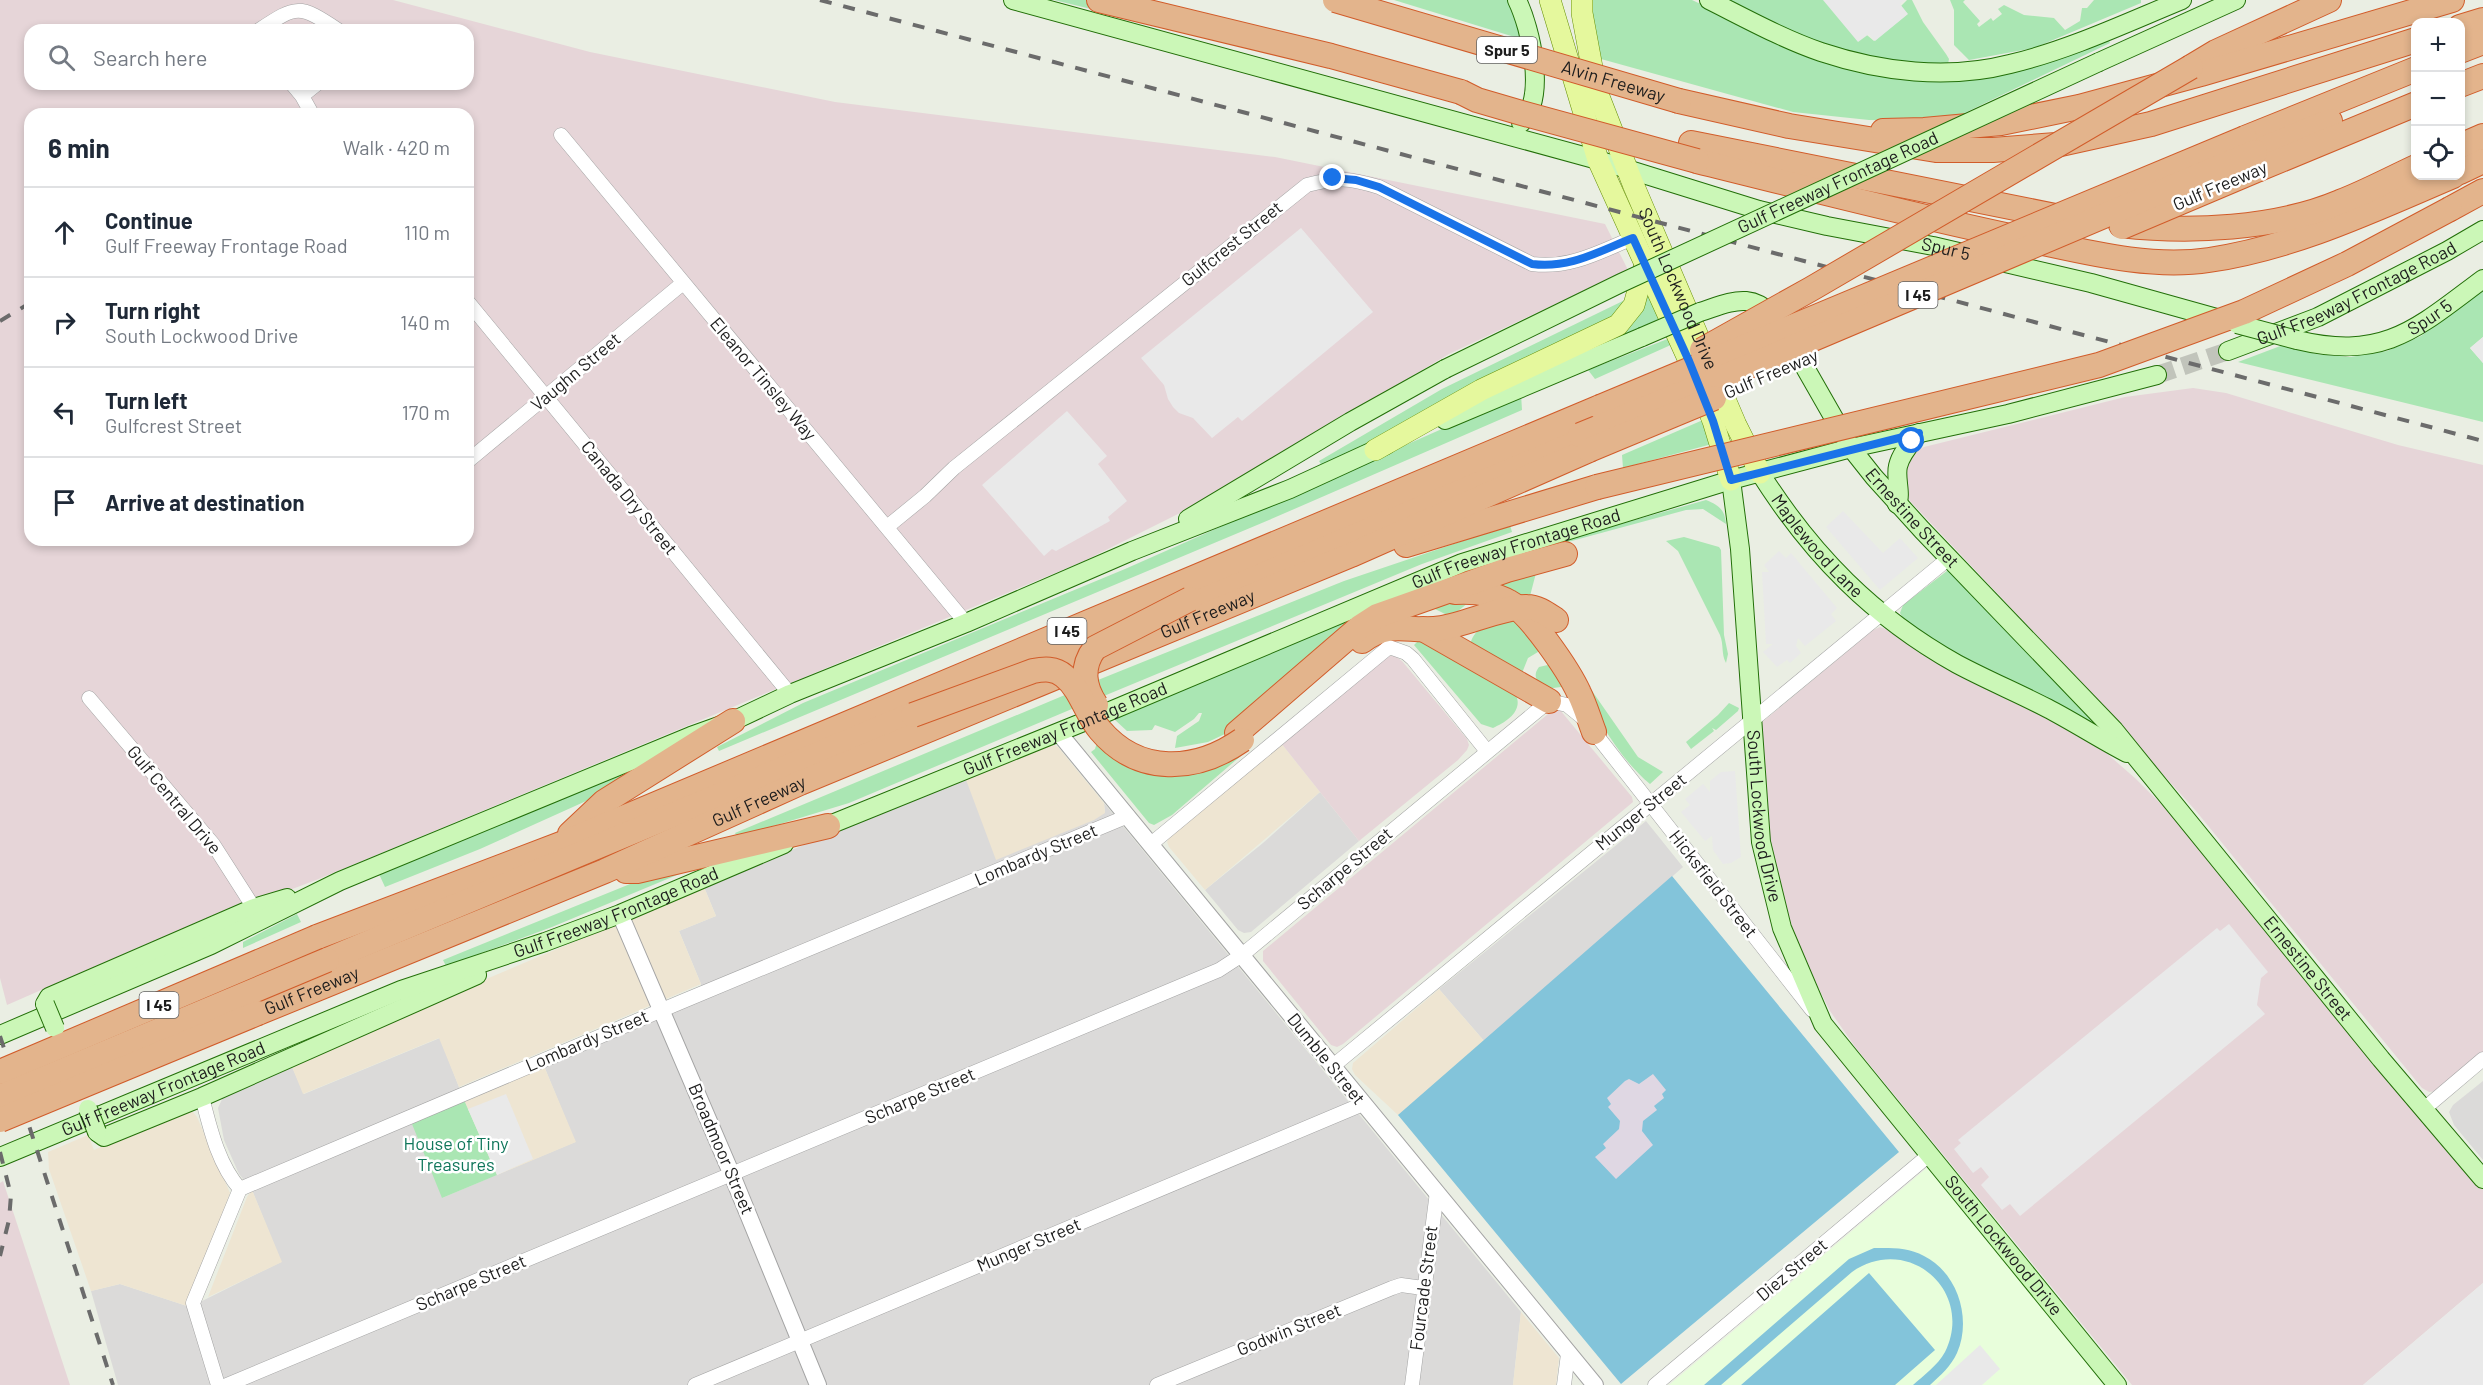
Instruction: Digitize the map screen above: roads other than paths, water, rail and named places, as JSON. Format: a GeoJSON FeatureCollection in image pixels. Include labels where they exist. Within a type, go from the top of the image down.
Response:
{"type":"FeatureCollection","features":[{"type":"Feature","properties":{"kind":"highway"},"geometry":{"type":"LineString","coordinates":[[1099,0],[1331,56],[1461,92],[1477,100],[1518,112],[1694,152],[2047,215],[2136,227],[2211,228],[2281,219],[2338,203],[2411,169]]}},
{"type":"Feature","properties":{"kind":"highway","name":"Alvin Freeway"},"geometry":{"type":"LineString","coordinates":[[1335,0],[1679,101],[1789,126]]}},
{"type":"Feature","properties":{"kind":"highway"},"geometry":{"type":"LineString","coordinates":[[1600,406],[1811,289],[2216,52],[2329,0]]}},
{"type":"Feature","properties":{"kind":"highway"},"geometry":{"type":"LineString","coordinates":[[1789,126],[1869,131],[1924,130],[2001,123],[2079,107],[2201,74],[2452,0]]}},
{"type":"Feature","properties":{"kind":"highway"},"geometry":{"type":"LineString","coordinates":[[2465,25],[2483,20]]}},
{"type":"Feature","properties":{"kind":"highway"},"geometry":{"type":"LineString","coordinates":[[1789,126],[1936,150],[1993,150],[2055,145],[2151,124],[2411,41]]}},
{"type":"Feature","properties":{"kind":"highway"},"geometry":{"type":"LineString","coordinates":[[2465,49],[2483,42]]}},
{"type":"Feature","properties":{"kind":"highway"},"geometry":{"type":"LineString","coordinates":[[2465,65],[2483,58]]}},
{"type":"Feature","properties":{"kind":"highway","name":"Gulf Freeway"},"geometry":{"type":"LineString","coordinates":[[2253,153],[2411,71]]}},
{"type":"Feature","properties":{"kind":"highway"},"geometry":{"type":"LineString","coordinates":[[2465,83],[2483,76]]}},
{"type":"Feature","properties":{"kind":"highway","name":"Gulf Freeway"},"geometry":{"type":"LineString","coordinates":[[0,1120],[628,834],[2411,87]]}},
{"type":"Feature","properties":{"kind":"highway","name":"Gulf Freeway"},"geometry":{"type":"LineString","coordinates":[[0,1097],[331,971],[605,871],[800,783],[1351,555],[1581,434],[1600,406],[2253,153],[2411,105]]}},
{"type":"Feature","properties":{"kind":"highway"},"geometry":{"type":"LineString","coordinates":[[2465,144],[2483,136]]}},
{"type":"Feature","properties":{"kind":"highway"},"geometry":{"type":"LineString","coordinates":[[1694,152],[1907,215],[2102,255],[2161,261],[2207,260],[2275,246],[2337,226],[2444,180]]}},
{"type":"Feature","properties":{"kind":"highway"},"geometry":{"type":"LineString","coordinates":[[2465,170],[2483,161]]}},
{"type":"Feature","properties":{"kind":"highway"},"geometry":{"type":"LineString","coordinates":[[1351,555],[1401,546],[1597,487],[2099,365],[2244,312],[2347,264],[2483,191]]}},
{"type":"Feature","properties":{"kind":"highway","name":"Gulf Freeway"},"geometry":{"type":"LineString","coordinates":[[0,1072],[317,938],[561,844],[1581,434]]}},
{"type":"Feature","properties":{"kind":"highway"},"geometry":{"type":"LineString","coordinates":[[1190,599],[1095,648],[1088,657],[1085,667],[1089,692],[1104,718],[1127,741],[1158,753],[1180,755],[1200,753],[1240,736],[1359,627],[1377,616],[1507,570],[1565,554]]}},
{"type":"Feature","properties":{"kind":"highway"},"geometry":{"type":"LineString","coordinates":[[1453,626],[1507,570]]}},
{"type":"Feature","properties":{"kind":"highway"},"geometry":{"type":"LineString","coordinates":[[1447,591],[1483,593],[1506,600],[1517,608],[1534,626],[1568,674],[1579,693],[1594,732]]}},
{"type":"Feature","properties":{"kind":"highway"},"geometry":{"type":"LineString","coordinates":[[913,715],[1045,669],[1064,675],[1100,729],[1125,751],[1155,763],[1190,764],[1210,759],[1370,635],[1395,627],[1423,629],[1453,626],[1517,608],[1539,609],[1556,620]]}},
{"type":"Feature","properties":{"kind":"highway"},"geometry":{"type":"LineString","coordinates":[[1423,629],[1549,700]]}},
{"type":"Feature","properties":{"kind":"highway"},"geometry":{"type":"LineString","coordinates":[[561,844],[604,802],[733,722]]}},
{"type":"Feature","properties":{"kind":"highway"},"geometry":{"type":"LineString","coordinates":[[605,871],[637,871],[828,826]]}},
{"type":"Feature","properties":{"kind":"main road","name":"Spur 5"},"geometry":{"type":"LineString","coordinates":[[1013,0],[1598,160],[1759,210],[1827,226],[1933,246],[2079,280],[2325,347],[2355,347],[2384,342],[2415,329],[2483,279]]}},
{"type":"Feature","properties":{"kind":"main road"},"geometry":{"type":"LineString","coordinates":[[1494,131],[1509,130],[1524,121],[1534,98],[1536,73],[1522,12],[1517,0]]}},
{"type":"Feature","properties":{"kind":"main road","name":"South Lockwood Drive"},"geometry":{"type":"LineString","coordinates":[[1550,0],[1598,160],[1697,381],[1713,421],[1731,480],[1740,549],[1761,842],[1782,928],[1823,1024],[2117,1385]]}},
{"type":"Feature","properties":{"kind":"main road","name":"South Lockwood Drive"},"geometry":{"type":"LineString","coordinates":[[1582,0],[1582,13],[1596,89],[1627,169],[1736,425],[1761,473]]}},
{"type":"Feature","properties":{"kind":"main road"},"geometry":{"type":"LineString","coordinates":[[1709,0],[1819,51],[1862,64],[1900,72],[1912,72],[1970,71],[2010,64],[2071,45],[2182,0]]}},
{"type":"Feature","properties":{"kind":"main road","name":"Gulf Freeway Frontage Road"},"geometry":{"type":"LineString","coordinates":[[1132,551],[1267,474],[1350,422],[1445,369],[1632,278],[2236,0]]}},
{"type":"Feature","properties":{"kind":"main road","name":"Gulf Freeway Frontage Road"},"geometry":{"type":"LineString","coordinates":[[2228,351],[2319,317],[2483,230]]}},
{"type":"Feature","properties":{"kind":"main road"},"geometry":{"type":"LineString","coordinates":[[1375,450],[1481,390],[1618,325],[1634,305],[1645,265]]}},
{"type":"Feature","properties":{"kind":"main road","name":"Ernestine Street"},"geometry":{"type":"LineString","coordinates":[[1700,312],[1739,301],[1757,302],[1768,309],[1779,322],[1851,448],[1897,504],[2114,730],[2133,756],[2483,1179]]}},
{"type":"Feature","properties":{"kind":"main road","name":"Gulf Freeway Frontage Road"},"geometry":{"type":"LineString","coordinates":[[0,1035],[211,945],[340,881],[660,749],[733,722],[790,694],[966,623],[1132,551],[1290,489],[1375,450],[1700,312]]}},
{"type":"Feature","properties":{"kind":"main road","name":"Gulf Freeway Frontage Road"},"geometry":{"type":"LineString","coordinates":[[0,1157],[401,990],[545,942],[620,914],[1462,562],[1731,480],[1851,448],[2008,414],[2157,375]]}},
{"type":"Feature","properties":{"kind":"main road"},"geometry":{"type":"LineString","coordinates":[[1897,504],[1900,498],[1897,484],[1898,465],[1901,457],[1919,433]]}},
{"type":"Feature","properties":{"kind":"main road","name":"Maplewood Lane"},"geometry":{"type":"LineString","coordinates":[[1761,473],[1792,522],[1836,574],[1880,614]]}},
{"type":"Feature","properties":{"kind":"main road","name":"Ernestine Street"},"geometry":{"type":"LineString","coordinates":[[1880,614],[1958,664],[2047,708],[2133,756]]}},
{"type":"Feature","properties":{"kind":"main road"},"geometry":{"type":"LineString","coordinates":[[340,881],[254,908],[49,997],[45,1004],[98,1132],[104,1137],[202,1097],[436,994],[545,942]]}},
{"type":"Feature","properties":{"kind":"street"},"geometry":{"type":"LineString","coordinates":[[268,24],[289,10],[312,12],[329,24]]}},
{"type":"Feature","properties":{"kind":"street"},"geometry":{"type":"LineString","coordinates":[[297,90],[309,108]]}},
{"type":"Feature","properties":{"kind":"street"},"geometry":{"type":"LineString","coordinates":[[302,96],[310,90]]}},
{"type":"Feature","properties":{"kind":"street","name":"Eleanor Tinsley Way"},"geometry":{"type":"LineString","coordinates":[[561,135],[966,623]]}},
{"type":"Feature","properties":{"kind":"street","name":"Gulfcrest Street"},"geometry":{"type":"LineString","coordinates":[[886,527],[963,461],[1307,185],[1333,178],[1356,180],[1379,187],[1532,264],[1548,266],[1568,264],[1633,238]]}},
{"type":"Feature","properties":{"kind":"street","name":"Vaughn Street"},"geometry":{"type":"LineString","coordinates":[[474,455],[683,283]]}},
{"type":"Feature","properties":{"kind":"street","name":"Canada Dry Street"},"geometry":{"type":"LineString","coordinates":[[474,309],[790,694]]}},
{"type":"Feature","properties":{"kind":"street","name":"Munger Street"},"geometry":{"type":"LineString","coordinates":[[1333,1066],[1949,558]]}},
{"type":"Feature","properties":{"kind":"street"},"geometry":{"type":"LineString","coordinates":[[1151,844],[1389,647],[1406,652],[1413,659],[1486,750]]}},
{"type":"Feature","properties":{"kind":"street","name":"Gulf Central Drive"},"geometry":{"type":"LineString","coordinates":[[89,698],[213,844],[254,908]]}},
{"type":"Feature","properties":{"kind":"street","name":"Hicksfield Street"},"geometry":{"type":"LineString","coordinates":[[1549,700],[1560,702],[1575,710],[1594,732],[1823,1024]]}},
{"type":"Feature","properties":{"kind":"street","name":"Scharpe Street"},"geometry":{"type":"LineString","coordinates":[[227,1385],[1219,970],[1242,955],[1549,700]]}},
{"type":"Feature","properties":{"kind":"street","name":"Dumble Street"},"geometry":{"type":"LineString","coordinates":[[1058,732],[1595,1385]]}},
{"type":"Feature","properties":{"kind":"street","name":"Lombardy Street"},"geometry":{"type":"LineString","coordinates":[[240,1189],[1128,816]]}},
{"type":"Feature","properties":{"kind":"street","name":"Broadmoor Street"},"geometry":{"type":"LineString","coordinates":[[620,914],[732,1175],[818,1385]]}},
{"type":"Feature","properties":{"kind":"street"},"geometry":{"type":"LineString","coordinates":[[2424,1109],[2483,1059]]}},
{"type":"Feature","properties":{"kind":"street"},"geometry":{"type":"LineString","coordinates":[[202,1097],[210,1129],[224,1165],[240,1189],[193,1303],[218,1385]]}},
{"type":"Feature","properties":{"kind":"street","name":"Munger Street"},"geometry":{"type":"LineString","coordinates":[[695,1385],[1363,1104]]}},
{"type":"Feature","properties":{"kind":"street","name":"Diez Street"},"geometry":{"type":"LineString","coordinates":[[1655,1385],[1929,1155]]}},
{"type":"Feature","properties":{"kind":"street","name":"Fourcade Street"},"geometry":{"type":"LineString","coordinates":[[1412,1385],[1437,1192]]}},
{"type":"Feature","properties":{"kind":"street","name":"Godwin Street"},"geometry":{"type":"LineString","coordinates":[[1157,1385],[1392,1288],[1408,1285],[1423,1288]]}},
{"type":"Feature","properties":{"kind":"street"},"geometry":{"type":"LineString","coordinates":[[1564,1385],[1568,1354]]}},
{"type":"Feature","properties":{"kind":"tunnel"},"geometry":{"type":"LineString","coordinates":[[2157,375],[2228,351]]}},
{"type":"Feature","properties":{"kind":"railway"},"geometry":{"type":"LineString","coordinates":[[820,0],[2483,441]]}},
{"type":"Feature","properties":{"kind":"railway"},"geometry":{"type":"LineString","coordinates":[[0,321],[24,307]]}},
{"type":"Feature","properties":{"kind":"railway"},"geometry":{"type":"LineString","coordinates":[[0,1036],[113,1385]]}},
{"type":"Feature","properties":{"kind":"railway"},"geometry":{"type":"LineString","coordinates":[[0,1152],[11,1195],[9,1220],[0,1256]]}},
{"type":"Feature","properties":{"kind":"park label","name":"House of Tiny Treasures"},"geometry":{"type":"Point","coordinates":[456,1154]}}]}
